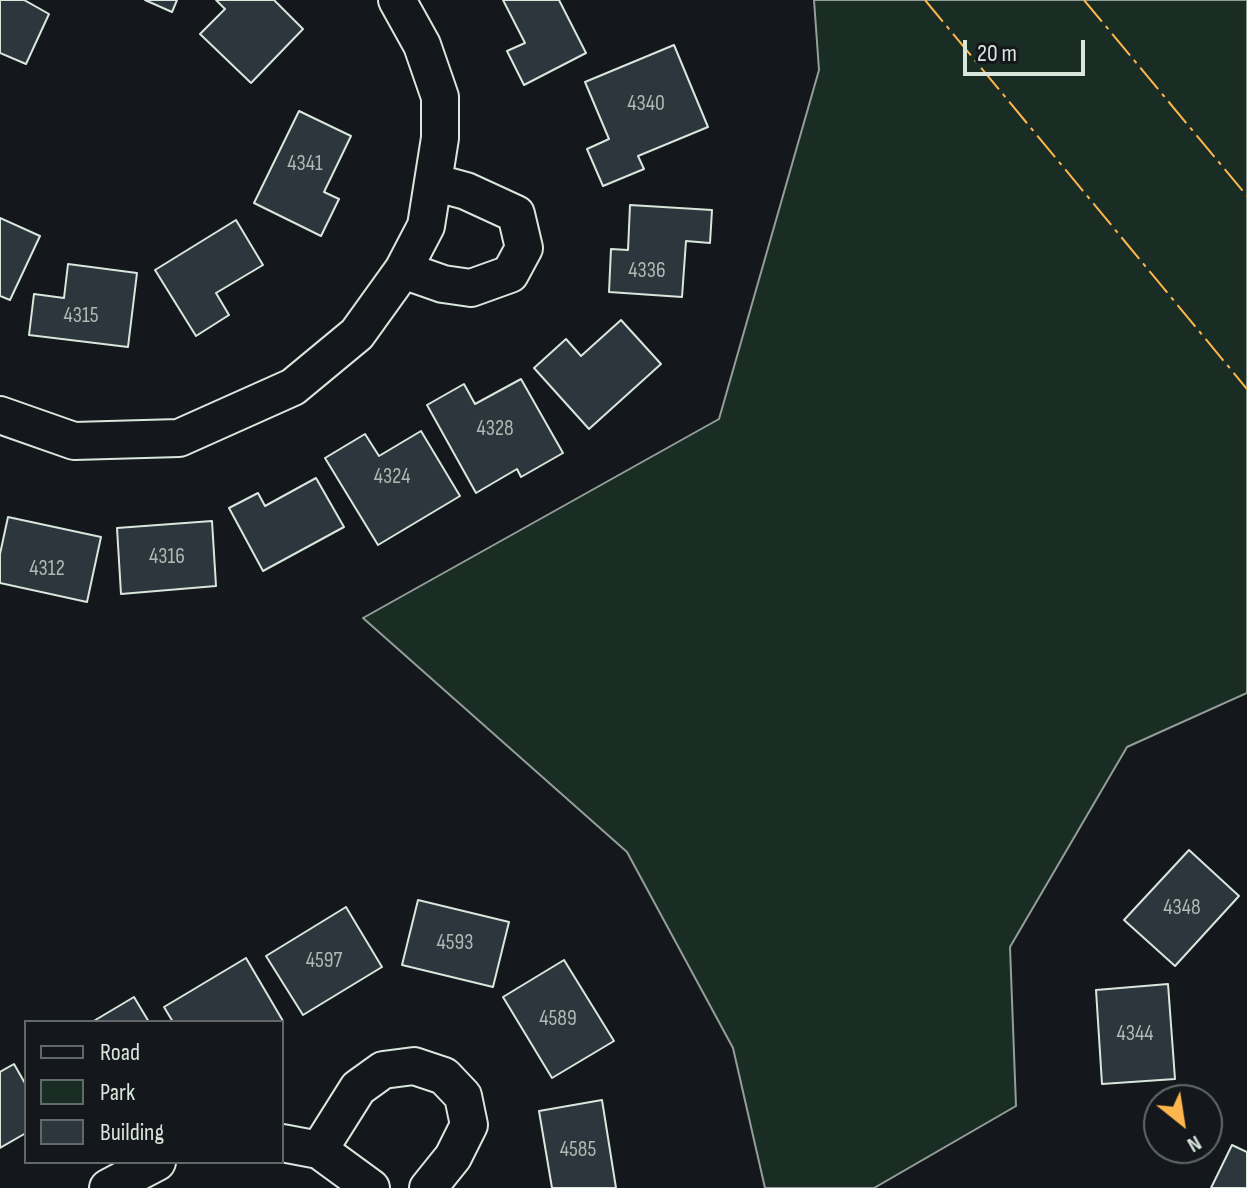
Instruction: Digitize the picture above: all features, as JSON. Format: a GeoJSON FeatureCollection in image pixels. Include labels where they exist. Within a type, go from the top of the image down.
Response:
{"type":"FeatureCollection","features":[{"type":"Feature","properties":{"kind":"street"},"geometry":{"type":"LineString","coordinates":[[0,415],[74,441],[179,438],[293,387],[357,334],[403,270],[426,226],[440,138],[440,97],[422,45],[397,0]]}},
{"type":"Feature","properties":{"kind":"street"},"geometry":{"type":"LineString","coordinates":[[403,270],[443,284],[471,288],[510,274],[524,248],[516,214],[466,191],[433,182]]}},
{"type":"Feature","properties":{"kind":"street"},"geometry":{"type":"LineString","coordinates":[[319,1150],[358,1088],[383,1070],[414,1066],[444,1076],[463,1096],[469,1125],[453,1157],[428,1188]]}},
{"type":"Feature","properties":{"kind":"street"},"geometry":{"type":"LineString","coordinates":[[284,1143],[319,1150],[371,1188]]}},
{"type":"Feature","properties":{"kind":"street"},"geometry":{"type":"LineString","coordinates":[[108,1188],[153,1164]]}},
{"type":"Feature","properties":{"kind":"green space"},"geometry":{"type":"Polygon","coordinates":[[[814,0],[1247,0],[1247,693],[1127,747],[1010,947],[1016,1106],[874,1188],[765,1188],[733,1048],[627,852],[363,618],[719,419],[819,70],[814,0]]]}},
{"type":"Feature","properties":{"kind":"building"},"geometry":{"type":"Polygon","coordinates":[[[0,0],[24,0],[49,14],[26,64],[0,53],[0,0]]]}},
{"type":"Feature","properties":{"kind":"building"},"geometry":{"type":"Polygon","coordinates":[[[145,0],[177,0],[172,12],[145,0]]]}},
{"type":"Feature","properties":{"kind":"building"},"geometry":{"type":"Polygon","coordinates":[[[216,0],[274,0],[303,29],[251,83],[200,34],[225,9],[216,0]]]}},
{"type":"Feature","properties":{"kind":"building"},"geometry":{"type":"Polygon","coordinates":[[[503,0],[559,0],[586,53],[524,85],[507,51],[525,43],[503,0]]]}},
{"type":"Feature","properties":{"kind":"building"},"geometry":{"type":"Polygon","coordinates":[[[674,45],[708,127],[638,156],[644,169],[603,186],[587,149],[609,139],[585,82],[674,45]]]}},
{"type":"Feature","properties":{"kind":"building"},"geometry":{"type":"Polygon","coordinates":[[[299,111],[351,136],[324,192],[339,199],[321,236],[254,203],[299,111]]]}},
{"type":"Feature","properties":{"kind":"building"},"geometry":{"type":"Polygon","coordinates":[[[630,205],[712,210],[710,243],[686,241],[682,297],[609,292],[611,249],[628,250],[630,205]]]}},
{"type":"Feature","properties":{"kind":"building"},"geometry":{"type":"Polygon","coordinates":[[[0,218],[40,236],[10,300],[0,296],[0,218]]]}},
{"type":"Feature","properties":{"kind":"building"},"geometry":{"type":"Polygon","coordinates":[[[236,220],[263,265],[216,293],[229,315],[196,336],[155,270],[236,220]]]}},
{"type":"Feature","properties":{"kind":"building"},"geometry":{"type":"Polygon","coordinates":[[[68,264],[137,273],[128,347],[29,335],[34,294],[64,298],[68,264]]]}},
{"type":"Feature","properties":{"kind":"building"},"geometry":{"type":"Polygon","coordinates":[[[621,320],[661,364],[589,429],[534,368],[566,339],[581,356],[621,320]]]}},
{"type":"Feature","properties":{"kind":"building"},"geometry":{"type":"Polygon","coordinates":[[[521,379],[563,453],[521,477],[517,469],[476,493],[427,405],[464,384],[475,404],[521,379]]]}},
{"type":"Feature","properties":{"kind":"building"},"geometry":{"type":"Polygon","coordinates":[[[421,431],[460,496],[378,545],[325,458],[365,434],[379,456],[421,431]]]}},
{"type":"Feature","properties":{"kind":"building"},"geometry":{"type":"Polygon","coordinates":[[[316,478],[344,527],[263,571],[229,508],[258,493],[265,506],[316,478]]]}},
{"type":"Feature","properties":{"kind":"building"},"geometry":{"type":"Polygon","coordinates":[[[8,517],[101,537],[87,602],[0,583],[0,554],[8,517]]]}},
{"type":"Feature","properties":{"kind":"building"},"geometry":{"type":"Polygon","coordinates":[[[212,521],[216,586],[121,594],[117,528],[212,521]]]}},
{"type":"Feature","properties":{"kind":"building"},"geometry":{"type":"Polygon","coordinates":[[[1189,850],[1239,896],[1175,966],[1124,920],[1189,850]]]}},
{"type":"Feature","properties":{"kind":"building"},"geometry":{"type":"Polygon","coordinates":[[[418,900],[509,922],[493,987],[402,965],[418,900]]]}},
{"type":"Feature","properties":{"kind":"building"},"geometry":{"type":"Polygon","coordinates":[[[346,907],[382,967],[303,1015],[266,956],[346,907]]]}},
{"type":"Feature","properties":{"kind":"building"},"geometry":{"type":"Polygon","coordinates":[[[246,958],[282,1020],[172,1020],[164,1007],[246,958]]]}},
{"type":"Feature","properties":{"kind":"building"},"geometry":{"type":"Polygon","coordinates":[[[564,960],[614,1041],[552,1078],[503,997],[564,960]]]}},
{"type":"Feature","properties":{"kind":"building"},"geometry":{"type":"Polygon","coordinates":[[[1168,984],[1175,1079],[1102,1084],[1096,990],[1168,984]]]}},
{"type":"Feature","properties":{"kind":"building"},"geometry":{"type":"Polygon","coordinates":[[[134,997],[148,1020],[95,1020],[134,997]]]}},
{"type":"Feature","properties":{"kind":"building"},"geometry":{"type":"Polygon","coordinates":[[[14,1064],[24,1082],[24,1134],[0,1148],[0,1072],[14,1064]]]}},
{"type":"Feature","properties":{"kind":"building"},"geometry":{"type":"Polygon","coordinates":[[[602,1100],[616,1188],[552,1188],[539,1111],[602,1100]]]}},
{"type":"Feature","properties":{"kind":"building"},"geometry":{"type":"Polygon","coordinates":[[[1232,1145],[1247,1152],[1247,1188],[1211,1188],[1232,1145]]]}},
{"type":"Feature","properties":{"kind":"power"},"geometry":{"type":"LineString","coordinates":[[925,0],[1247,389]]}},
{"type":"Feature","properties":{"kind":"power"},"geometry":{"type":"LineString","coordinates":[[1084,0],[1247,196]]}}]}
